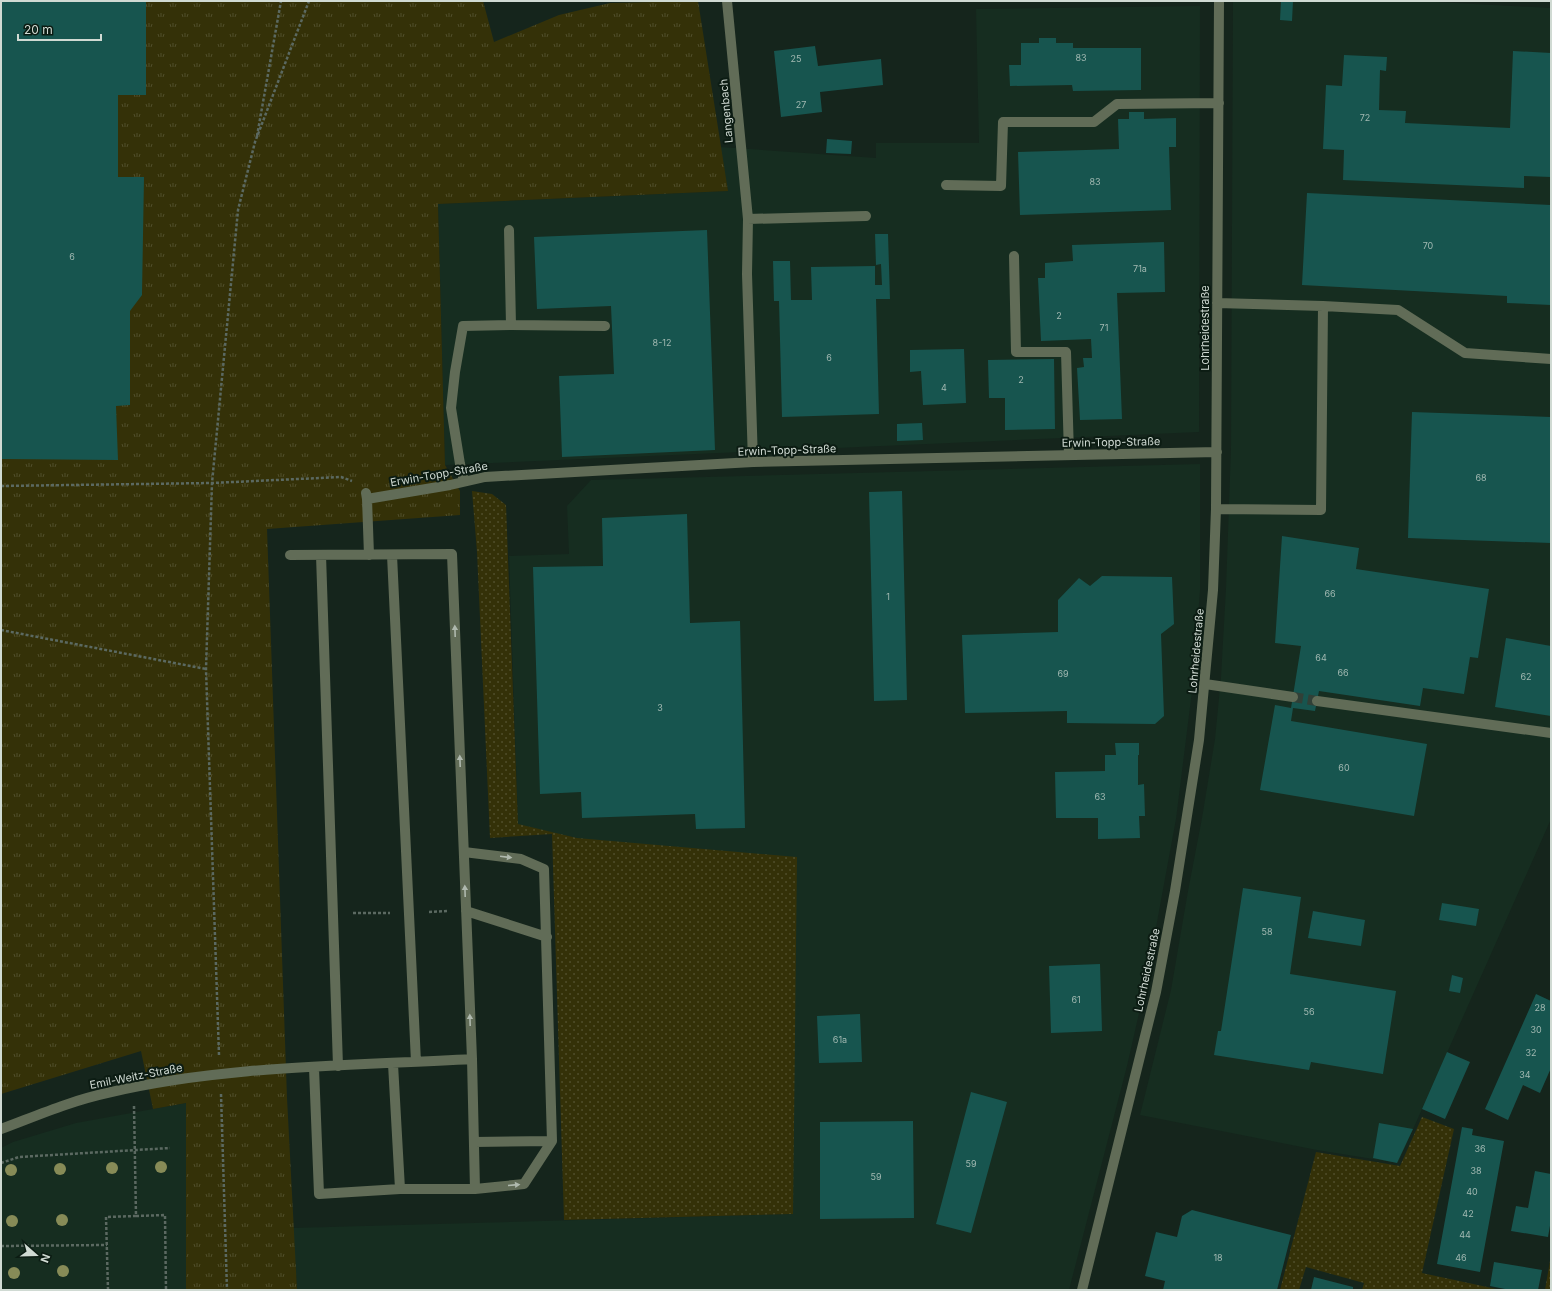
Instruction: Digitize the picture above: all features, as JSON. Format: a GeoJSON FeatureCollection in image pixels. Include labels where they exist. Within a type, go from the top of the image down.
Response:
{"type":"FeatureCollection","features":[{"type":"Feature","properties":{"kind":"street","name":"Langenbach"},"geometry":{"type":"LineString","coordinates":[[727,1],[748,219],[747,274],[753,462]]}},
{"type":"Feature","properties":{"kind":"street","name":"Lohrheidestraße"},"geometry":{"type":"LineString","coordinates":[[1082,1290],[1156,992],[1175,891],[1199,740],[1205,684],[1213,590],[1216,509],[1219,1]]}},
{"type":"Feature","properties":{"kind":"street"},"geometry":{"type":"LineString","coordinates":[[946,185],[1001,186],[1003,122],[1094,122],[1117,104],[1219,103]]}},
{"type":"Feature","properties":{"kind":"street"},"geometry":{"type":"LineString","coordinates":[[748,219],[866,216]]}},
{"type":"Feature","properties":{"kind":"street"},"geometry":{"type":"LineString","coordinates":[[509,230],[511,325]]}},
{"type":"Feature","properties":{"kind":"street"},"geometry":{"type":"LineString","coordinates":[[1014,256],[1016,352],[1066,352],[1070,455]]}},
{"type":"Feature","properties":{"kind":"street"},"geometry":{"type":"LineString","coordinates":[[1217,303],[1398,310],[1465,353],[1551,360]]}},
{"type":"Feature","properties":{"kind":"street"},"geometry":{"type":"LineString","coordinates":[[1216,509],[1321,510],[1323,306]]}},
{"type":"Feature","properties":{"kind":"street"},"geometry":{"type":"LineString","coordinates":[[464,481],[451,408],[455,372],[463,326],[605,326]]}},
{"type":"Feature","properties":{"kind":"street","name":"Erwin-Topp-Straße"},"geometry":{"type":"LineString","coordinates":[[366,496],[485,477],[753,462],[1217,452]]}},
{"type":"Feature","properties":{"kind":"street"},"geometry":{"type":"LineString","coordinates":[[366,496],[369,555]]}},
{"type":"Feature","properties":{"kind":"street"},"geometry":{"type":"LineString","coordinates":[[392,554],[416,1062]]}},
{"type":"Feature","properties":{"kind":"street"},"geometry":{"type":"LineString","coordinates":[[290,556],[452,554],[472,1059],[475,1189]]}},
{"type":"Feature","properties":{"kind":"street"},"geometry":{"type":"LineString","coordinates":[[321,555],[338,1066]]}},
{"type":"Feature","properties":{"kind":"street"},"geometry":{"type":"LineString","coordinates":[[1205,684],[1293,697]]}},
{"type":"Feature","properties":{"kind":"street"},"geometry":{"type":"LineString","coordinates":[[1317,701],[1551,733]]}},
{"type":"Feature","properties":{"kind":"street"},"geometry":{"type":"LineString","coordinates":[[314,1068],[319,1194],[400,1189],[475,1189],[524,1184],[552,1141],[544,869],[521,859],[464,852]]}},
{"type":"Feature","properties":{"kind":"street"},"geometry":{"type":"LineString","coordinates":[[466,911],[547,937]]}},
{"type":"Feature","properties":{"kind":"street","name":"Emil-Weitz-Straße"},"geometry":{"type":"LineString","coordinates":[[1,1129],[71,1102],[134,1087],[221,1074],[281,1069],[472,1059]]}},
{"type":"Feature","properties":{"kind":"street"},"geometry":{"type":"LineString","coordinates":[[393,1064],[400,1189]]}},
{"type":"Feature","properties":{"kind":"street"},"geometry":{"type":"LineString","coordinates":[[474,1142],[552,1141]]}},
{"type":"Feature","properties":{"kind":"path"},"geometry":{"type":"LineString","coordinates":[[219,1054],[206,669],[212,483],[238,210],[256,142],[281,1]]}},
{"type":"Feature","properties":{"kind":"path"},"geometry":{"type":"LineString","coordinates":[[256,142],[309,1]]}},
{"type":"Feature","properties":{"kind":"path"},"geometry":{"type":"LineString","coordinates":[[1,486],[212,483],[341,477],[355,482],[366,496]]}},
{"type":"Feature","properties":{"kind":"path"},"geometry":{"type":"LineString","coordinates":[[1,630],[206,669]]}},
{"type":"Feature","properties":{"kind":"path"},"geometry":{"type":"LineString","coordinates":[[134,1087],[136,1216]]}},
{"type":"Feature","properties":{"kind":"path"},"geometry":{"type":"LineString","coordinates":[[221,1094],[226,1290]]}},
{"type":"Feature","properties":{"kind":"path"},"geometry":{"type":"LineString","coordinates":[[1,1162],[19,1157],[170,1148]]}},
{"type":"Feature","properties":{"kind":"path"},"geometry":{"type":"LineString","coordinates":[[108,1290],[106,1217],[165,1215],[166,1290]]}},
{"type":"Feature","properties":{"kind":"path"},"geometry":{"type":"LineString","coordinates":[[1,1246],[107,1245]]}},
{"type":"Feature","properties":{"kind":"shaded area"},"geometry":{"type":"Polygon","coordinates":[[[1233,1],[1417,1],[1551,8],[1551,819],[1398,1163],[1317,1150],[1140,1115],[1171,990],[1215,739],[1221,677],[1231,449],[1233,1]]]}},
{"type":"Feature","properties":{"kind":"shaded area"},"geometry":{"type":"Polygon","coordinates":[[[1200,6],[1199,432],[445,465],[438,204],[728,191],[720,147],[876,158],[876,143],[979,143],[976,9],[1200,6]]]}},
{"type":"Feature","properties":{"kind":"shaded area"},"geometry":{"type":"Polygon","coordinates":[[[1200,464],[1200,590],[1193,683],[1176,819],[1145,987],[1127,1066],[1069,1290],[297,1290],[293,1228],[793,1214],[577,838],[518,825],[509,556],[569,554],[567,506],[591,480],[1200,464]]]}},
{"type":"Feature","properties":{"kind":"shaded area"},"geometry":{"type":"Polygon","coordinates":[[[186,1103],[186,1290],[1,1290],[1,1148],[13,1142],[76,1123],[186,1103]]]}},
{"type":"Feature","properties":{"kind":"green space"},"geometry":{"type":"Polygon","coordinates":[[[1,1],[483,1],[494,42],[559,15],[610,3],[698,1],[728,191],[438,204],[445,465],[460,491],[460,515],[267,529],[287,1098],[297,1290],[186,1290],[186,1103],[153,1109],[141,1051],[1,1094],[1,1]]]}},
{"type":"Feature","properties":{"kind":"green space"},"geometry":{"type":"Polygon","coordinates":[[[472,491],[492,494],[506,505],[518,824],[577,838],[797,857],[793,1214],[564,1220],[552,834],[490,838],[477,552],[472,491]]]}},
{"type":"Feature","properties":{"kind":"green space"},"geometry":{"type":"Polygon","coordinates":[[[1422,1117],[1454,1129],[1422,1273],[1501,1290],[1362,1290],[1364,1283],[1306,1267],[1299,1290],[1280,1290],[1316,1152],[1400,1166],[1422,1117]]]}},
{"type":"Feature","properties":{"kind":"green space"},"geometry":{"type":"Polygon","coordinates":[[[1551,1255],[1551,1290],[1545,1290],[1551,1255]]]}},
{"type":"Feature","properties":{"kind":"building"},"geometry":{"type":"Polygon","coordinates":[[[1,1],[146,1],[146,95],[118,95],[118,177],[144,177],[142,295],[130,311],[130,405],[116,406],[118,460],[1,459],[1,1]]]}},
{"type":"Feature","properties":{"kind":"building"},"geometry":{"type":"Polygon","coordinates":[[[1281,1],[1293,1],[1292,21],[1280,20],[1281,1]]]}},
{"type":"Feature","properties":{"kind":"building"},"geometry":{"type":"Polygon","coordinates":[[[1039,38],[1056,38],[1056,43],[1073,43],[1073,48],[1141,48],[1141,90],[1073,91],[1072,85],[1010,86],[1009,65],[1021,65],[1021,43],[1039,43],[1039,38]]]}},
{"type":"Feature","properties":{"kind":"building"},"geometry":{"type":"Polygon","coordinates":[[[815,46],[818,66],[881,59],[883,85],[820,92],[822,112],[781,117],[774,51],[815,46]]]}},
{"type":"Feature","properties":{"kind":"building"},"geometry":{"type":"Polygon","coordinates":[[[1513,51],[1551,53],[1551,177],[1524,176],[1524,188],[1343,180],[1344,150],[1323,149],[1326,85],[1342,86],[1344,55],[1387,57],[1386,71],[1380,70],[1379,110],[1406,111],[1405,123],[1510,128],[1513,51]]]}},
{"type":"Feature","properties":{"kind":"building"},"geometry":{"type":"Polygon","coordinates":[[[1129,112],[1144,112],[1144,119],[1176,118],[1176,147],[1169,147],[1171,210],[1020,215],[1018,152],[1119,149],[1118,119],[1129,119],[1129,112]]]}},
{"type":"Feature","properties":{"kind":"building"},"geometry":{"type":"Polygon","coordinates":[[[827,139],[852,141],[851,154],[826,153],[827,139]]]}},
{"type":"Feature","properties":{"kind":"building"},"geometry":{"type":"Polygon","coordinates":[[[1307,193],[1551,205],[1551,305],[1507,303],[1507,296],[1302,285],[1307,193]]]}},
{"type":"Feature","properties":{"kind":"building"},"geometry":{"type":"Polygon","coordinates":[[[707,230],[715,450],[562,457],[559,376],[614,374],[611,306],[537,309],[534,237],[707,230]]]}},
{"type":"Feature","properties":{"kind":"building"},"geometry":{"type":"Polygon","coordinates":[[[875,234],[888,234],[890,299],[876,299],[879,414],[782,417],[779,301],[774,301],[773,261],[790,261],[791,300],[812,300],[811,267],[875,266],[875,285],[882,285],[881,264],[876,265],[875,234]]]}},
{"type":"Feature","properties":{"kind":"building"},"geometry":{"type":"Polygon","coordinates":[[[1164,242],[1165,292],[1117,293],[1122,419],[1080,420],[1077,368],[1084,367],[1083,358],[1092,358],[1091,339],[1041,341],[1038,278],[1045,278],[1045,263],[1073,261],[1072,245],[1164,242]]]}},
{"type":"Feature","properties":{"kind":"building"},"geometry":{"type":"Polygon","coordinates":[[[964,349],[966,403],[923,405],[921,371],[910,372],[910,350],[964,349]]]}},
{"type":"Feature","properties":{"kind":"building"},"geometry":{"type":"Polygon","coordinates":[[[1054,359],[1055,429],[1005,430],[1005,398],[989,398],[988,360],[1054,359]]]}},
{"type":"Feature","properties":{"kind":"building"},"geometry":{"type":"Polygon","coordinates":[[[1412,412],[1551,417],[1551,543],[1408,538],[1412,412]]]}},
{"type":"Feature","properties":{"kind":"building"},"geometry":{"type":"Polygon","coordinates":[[[922,423],[923,440],[897,441],[897,424],[922,423]]]}},
{"type":"Feature","properties":{"kind":"building"},"geometry":{"type":"Polygon","coordinates":[[[902,491],[907,700],[874,701],[869,492],[902,491]]]}},
{"type":"Feature","properties":{"kind":"building"},"geometry":{"type":"Polygon","coordinates":[[[687,514],[690,623],[740,621],[745,828],[696,829],[695,814],[582,818],[581,792],[540,794],[533,567],[603,566],[602,518],[687,514]]]}},
{"type":"Feature","properties":{"kind":"building"},"geometry":{"type":"Polygon","coordinates":[[[1282,536],[1359,548],[1356,569],[1489,589],[1478,658],[1470,657],[1464,694],[1423,688],[1420,706],[1319,691],[1315,711],[1293,708],[1291,721],[1427,744],[1414,816],[1260,790],[1275,705],[1291,708],[1301,646],[1275,643],[1282,536]]]}},
{"type":"Feature","properties":{"kind":"building"},"geometry":{"type":"Polygon","coordinates":[[[1102,576],[1172,577],[1174,624],[1161,634],[1164,716],[1155,724],[1067,723],[1067,711],[965,713],[962,635],[1058,632],[1058,600],[1079,578],[1090,586],[1102,576]]]}},
{"type":"Feature","properties":{"kind":"building"},"geometry":{"type":"Polygon","coordinates":[[[1506,638],[1551,646],[1551,716],[1495,707],[1506,638]]]}},
{"type":"Feature","properties":{"kind":"building"},"geometry":{"type":"Polygon","coordinates":[[[1115,743],[1139,743],[1138,785],[1144,784],[1145,816],[1139,816],[1140,838],[1098,839],[1098,818],[1056,818],[1055,772],[1105,771],[1105,755],[1116,755],[1115,743]]]}},
{"type":"Feature","properties":{"kind":"building"},"geometry":{"type":"Polygon","coordinates":[[[1243,888],[1301,897],[1290,974],[1396,991],[1383,1074],[1311,1062],[1309,1070],[1214,1055],[1218,1031],[1221,1031],[1243,888]]]}},
{"type":"Feature","properties":{"kind":"building"},"geometry":{"type":"Polygon","coordinates":[[[1442,903],[1479,909],[1476,926],[1439,920],[1442,903]]]}},
{"type":"Feature","properties":{"kind":"building"},"geometry":{"type":"Polygon","coordinates":[[[1313,911],[1365,920],[1361,946],[1308,938],[1313,911]]]}},
{"type":"Feature","properties":{"kind":"building"},"geometry":{"type":"Polygon","coordinates":[[[1100,964],[1102,1031],[1051,1033],[1049,966],[1100,964]]]}},
{"type":"Feature","properties":{"kind":"building"},"geometry":{"type":"Polygon","coordinates":[[[1452,975],[1463,978],[1460,993],[1449,991],[1452,975]]]}},
{"type":"Feature","properties":{"kind":"building"},"geometry":{"type":"Polygon","coordinates":[[[1536,994],[1551,1001],[1551,1068],[1540,1093],[1523,1085],[1508,1120],[1485,1109],[1536,994]]]}},
{"type":"Feature","properties":{"kind":"building"},"geometry":{"type":"Polygon","coordinates":[[[860,1014],[862,1062],[819,1063],[817,1016],[860,1014]]]}},
{"type":"Feature","properties":{"kind":"building"},"geometry":{"type":"Polygon","coordinates":[[[1447,1052],[1470,1062],[1445,1119],[1422,1109],[1447,1052]]]}},
{"type":"Feature","properties":{"kind":"building"},"geometry":{"type":"Polygon","coordinates":[[[971,1092],[1007,1102],[971,1233],[936,1224],[971,1092]]]}},
{"type":"Feature","properties":{"kind":"building"},"geometry":{"type":"Polygon","coordinates":[[[913,1121],[914,1218],[820,1219],[820,1122],[913,1121]]]}},
{"type":"Feature","properties":{"kind":"building"},"geometry":{"type":"Polygon","coordinates":[[[1379,1123],[1413,1129],[1397,1163],[1373,1158],[1379,1123]]]}},
{"type":"Feature","properties":{"kind":"building"},"geometry":{"type":"Polygon","coordinates":[[[1462,1127],[1473,1129],[1472,1135],[1504,1141],[1480,1272],[1437,1264],[1462,1127]]]}},
{"type":"Feature","properties":{"kind":"building"},"geometry":{"type":"Polygon","coordinates":[[[1535,1171],[1551,1174],[1551,1220],[1548,1237],[1511,1231],[1516,1206],[1528,1208],[1535,1171]]]}},
{"type":"Feature","properties":{"kind":"building"},"geometry":{"type":"Polygon","coordinates":[[[1192,1210],[1291,1235],[1277,1290],[1163,1290],[1165,1281],[1145,1276],[1156,1232],[1177,1237],[1182,1216],[1192,1210]]]}},
{"type":"Feature","properties":{"kind":"building"},"geometry":{"type":"Polygon","coordinates":[[[1494,1262],[1542,1270],[1538,1290],[1510,1290],[1490,1286],[1494,1262]]]}},
{"type":"Feature","properties":{"kind":"building"},"geometry":{"type":"Polygon","coordinates":[[[1314,1277],[1353,1287],[1353,1290],[1311,1290],[1314,1277]]]}},
{"type":"Feature","properties":{"kind":"tunnel"},"geometry":{"type":"LineString","coordinates":[[1293,697],[1317,701]]}}]}
